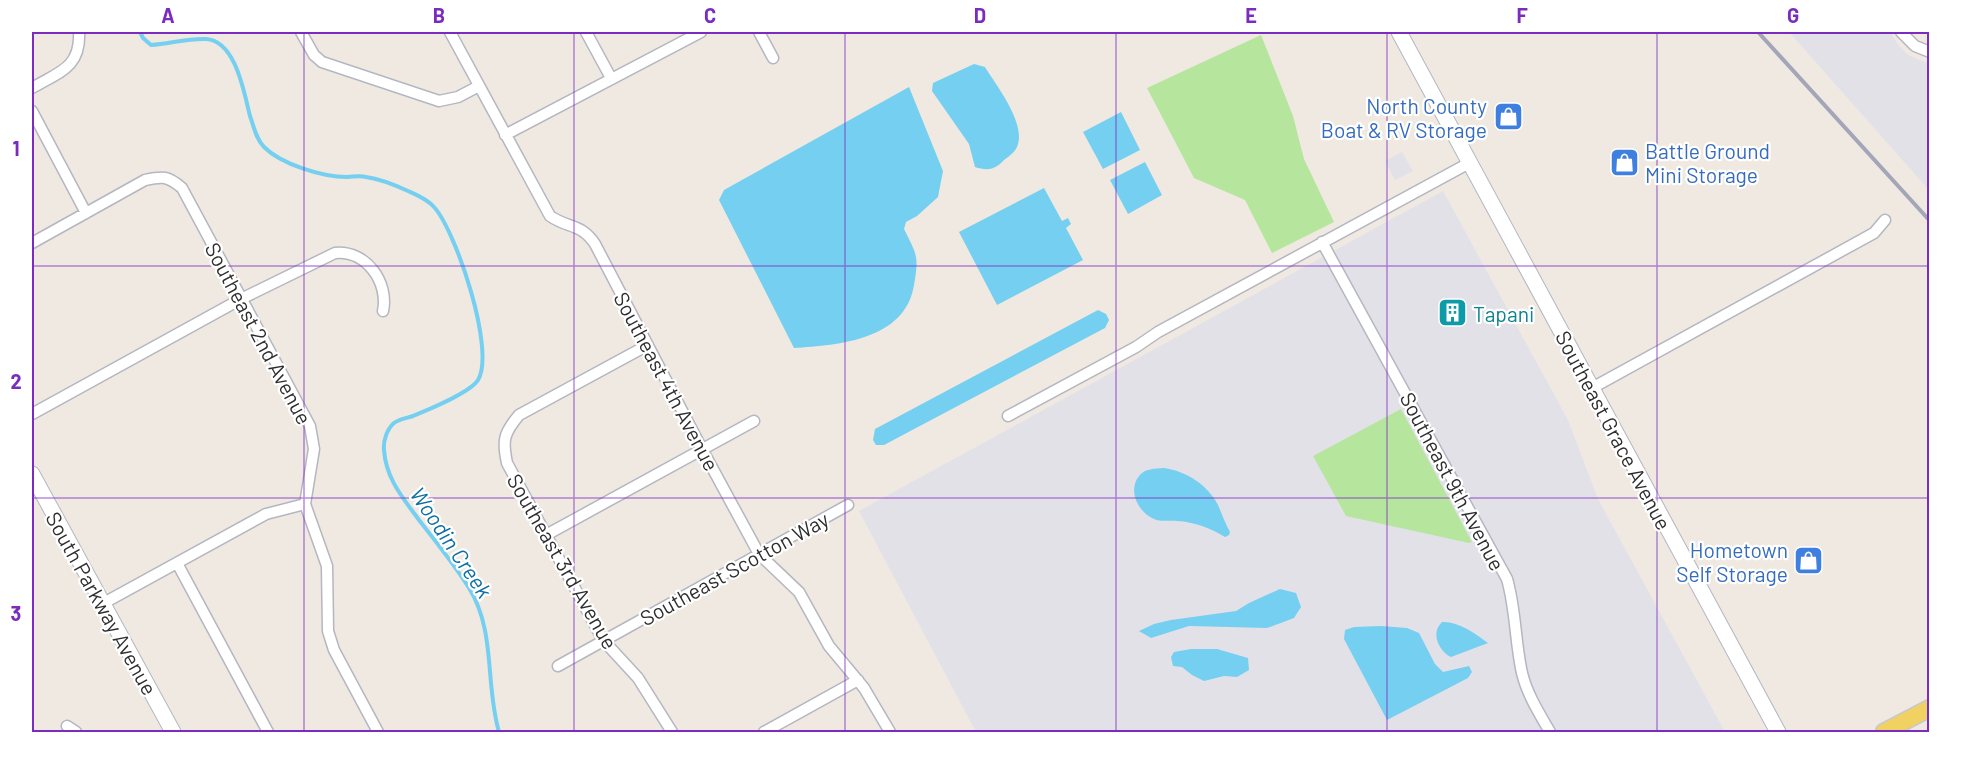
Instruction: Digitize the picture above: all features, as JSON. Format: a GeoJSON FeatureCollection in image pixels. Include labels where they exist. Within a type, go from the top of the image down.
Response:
{"type":"FeatureCollection","features":[{"type":"Feature","properties":{"kind":"main road"},"geometry":{"type":"LineString","coordinates":[[1884,732],[1929,708]]}},
{"type":"Feature","properties":{"kind":"street"},"geometry":{"type":"LineString","coordinates":[[32,88],[63,70],[74,60],[80,46],[79,32]]}},
{"type":"Feature","properties":{"kind":"street"},"geometry":{"type":"LineString","coordinates":[[301,32],[314,55],[322,62],[439,101],[458,97],[479,86]]}},
{"type":"Feature","properties":{"kind":"street","name":"Southeast 4th Avenue"},"geometry":{"type":"LineString","coordinates":[[450,32],[550,216],[559,222],[578,227],[590,236],[759,554],[799,592],[830,646],[858,680],[890,732]]}},
{"type":"Feature","properties":{"kind":"street"},"geometry":{"type":"LineString","coordinates":[[586,32],[611,78]]}},
{"type":"Feature","properties":{"kind":"street"},"geometry":{"type":"LineString","coordinates":[[505,135],[701,32]]}},
{"type":"Feature","properties":{"kind":"street"},"geometry":{"type":"LineString","coordinates":[[759,32],[773,58]]}},
{"type":"Feature","properties":{"kind":"street","name":"Southeast Grace Avenue"},"geometry":{"type":"LineString","coordinates":[[1400,32],[1778,732]]}},
{"type":"Feature","properties":{"kind":"street"},"geometry":{"type":"LineString","coordinates":[[1901,32],[1911,43],[1927,51]]}},
{"type":"Feature","properties":{"kind":"street"},"geometry":{"type":"LineString","coordinates":[[32,111],[86,213],[32,243]]}},
{"type":"Feature","properties":{"kind":"street"},"geometry":{"type":"LineString","coordinates":[[1008,416],[1471,162]]}},
{"type":"Feature","properties":{"kind":"street","name":"Southeast 2nd Avenue"},"geometry":{"type":"LineString","coordinates":[[86,213],[145,180],[158,177],[172,178],[182,188],[310,426],[314,448],[305,504],[327,566],[327,631],[334,650],[378,732]]}},
{"type":"Feature","properties":{"kind":"street"},"geometry":{"type":"LineString","coordinates":[[1592,388],[1875,233],[1884,220]]}},
{"type":"Feature","properties":{"kind":"street","name":"Southeast 9th Avenue"},"geometry":{"type":"LineString","coordinates":[[1322,242],[1507,579],[1524,681],[1550,732]]}},
{"type":"Feature","properties":{"kind":"street"},"geometry":{"type":"LineString","coordinates":[[32,414],[241,298],[335,253],[345,252],[355,255],[372,268],[383,289],[385,300],[382,311]]}},
{"type":"Feature","properties":{"kind":"street","name":"Southeast 3rd Avenue"},"geometry":{"type":"LineString","coordinates":[[648,345],[519,415],[507,429],[503,444],[507,463],[603,640],[638,678],[672,732]]}},
{"type":"Feature","properties":{"kind":"street"},"geometry":{"type":"LineString","coordinates":[[546,535],[754,421]]}},
{"type":"Feature","properties":{"kind":"street","name":"South Parkway Avenue"},"geometry":{"type":"LineString","coordinates":[[32,474],[173,732]]}},
{"type":"Feature","properties":{"kind":"street"},"geometry":{"type":"LineString","coordinates":[[102,604],[266,514],[305,504]]}},
{"type":"Feature","properties":{"kind":"street","name":"Southeast Scotton Way"},"geometry":{"type":"LineString","coordinates":[[558,666],[848,505]]}},
{"type":"Feature","properties":{"kind":"street"},"geometry":{"type":"LineString","coordinates":[[177,563],[268,732]]}},
{"type":"Feature","properties":{"kind":"street"},"geometry":{"type":"LineString","coordinates":[[764,732],[858,680]]}},
{"type":"Feature","properties":{"kind":"shaded area"},"geometry":{"type":"Polygon","coordinates":[[[1789,32],[1890,32],[1907,54],[1929,63],[1929,190],[1789,32]]]}},
{"type":"Feature","properties":{"kind":"shaded area"},"geometry":{"type":"Polygon","coordinates":[[[1402,152],[1413,171],[1395,180],[1385,161],[1402,152]]]}},
{"type":"Feature","properties":{"kind":"shaded area"},"geometry":{"type":"Polygon","coordinates":[[[1443,191],[1568,420],[1598,499],[1725,732],[976,732],[859,511],[1443,191]]]}},
{"type":"Feature","properties":{"kind":"green space"},"geometry":{"type":"Polygon","coordinates":[[[1261,35],[1293,116],[1304,159],[1334,222],[1272,253],[1245,200],[1194,178],[1147,88],[1261,35]]]}},
{"type":"Feature","properties":{"kind":"green space"},"geometry":{"type":"Polygon","coordinates":[[[1401,409],[1472,542],[1346,516],[1313,456],[1401,409]]]}},
{"type":"Feature","properties":{"kind":"water"},"geometry":{"type":"Polygon","coordinates":[[[974,64],[985,67],[1003,94],[1018,127],[1019,138],[1016,149],[991,169],[975,167],[969,144],[932,91],[933,83],[974,64]]]}},
{"type":"Feature","properties":{"kind":"water"},"geometry":{"type":"Polygon","coordinates":[[[909,87],[943,171],[938,197],[917,216],[906,222],[904,229],[914,250],[916,261],[914,285],[908,303],[898,318],[868,336],[830,345],[794,348],[719,200],[724,190],[909,87]]]}},
{"type":"Feature","properties":{"kind":"water"},"geometry":{"type":"Polygon","coordinates":[[[1121,112],[1140,150],[1103,169],[1083,132],[1121,112]]]}},
{"type":"Feature","properties":{"kind":"water"},"geometry":{"type":"Polygon","coordinates":[[[1145,162],[1162,195],[1128,214],[1110,180],[1145,162]]]}},
{"type":"Feature","properties":{"kind":"water"},"geometry":{"type":"Polygon","coordinates":[[[1044,188],[1062,221],[1068,218],[1071,224],[1066,228],[1083,260],[997,305],[959,232],[1044,188]]]}},
{"type":"Feature","properties":{"kind":"water"},"geometry":{"type":"Polygon","coordinates":[[[1098,310],[1106,314],[1109,320],[1105,328],[884,445],[876,445],[873,440],[875,429],[1098,310]]]}},
{"type":"Feature","properties":{"kind":"water"},"geometry":{"type":"Polygon","coordinates":[[[1164,468],[1180,472],[1196,480],[1208,491],[1218,505],[1230,532],[1229,535],[1225,537],[1208,528],[1190,523],[1157,520],[1139,507],[1134,488],[1139,476],[1150,469],[1164,468]]]}},
{"type":"Feature","properties":{"kind":"water"},"geometry":{"type":"Polygon","coordinates":[[[1280,589],[1296,593],[1301,607],[1294,618],[1267,628],[1189,626],[1151,638],[1139,631],[1171,620],[1236,611],[1280,589]]]}},
{"type":"Feature","properties":{"kind":"water"},"geometry":{"type":"Polygon","coordinates":[[[1442,622],[1460,626],[1488,643],[1451,657],[1443,651],[1436,636],[1438,626],[1442,622]]]}},
{"type":"Feature","properties":{"kind":"water"},"geometry":{"type":"Polygon","coordinates":[[[1354,627],[1407,628],[1419,633],[1435,664],[1443,672],[1469,666],[1472,672],[1468,678],[1387,720],[1344,639],[1345,630],[1354,627]]]}},
{"type":"Feature","properties":{"kind":"water"},"geometry":{"type":"Polygon","coordinates":[[[1191,649],[1217,649],[1248,658],[1249,670],[1237,677],[1224,676],[1204,681],[1182,667],[1173,666],[1171,657],[1174,652],[1191,649]]]}},
{"type":"Feature","properties":{"kind":"waterway","name":"Woodin Creek"},"geometry":{"type":"LineString","coordinates":[[140,32],[151,45],[206,39],[216,42],[225,49],[237,70],[257,137],[271,153],[291,164],[314,172],[347,177],[364,176],[393,184],[428,202],[443,220],[453,240],[471,292],[482,344],[482,365],[478,380],[458,396],[394,423],[389,428],[384,443],[385,460],[396,488],[457,570],[477,605],[487,640],[492,696],[499,732]]}},
{"type":"Feature","properties":{"kind":"railway"},"geometry":{"type":"LineString","coordinates":[[1758,32],[1930,221]]}},
{"type":"Feature","properties":{"kind":"place","name":"North County Boat & RV Storage"},"geometry":{"type":"Point","coordinates":[1508,117]}},
{"type":"Feature","properties":{"kind":"place","name":"Battle Ground Mini Storage"},"geometry":{"type":"Point","coordinates":[1624,162]}},
{"type":"Feature","properties":{"kind":"place","name":"Tapani"},"geometry":{"type":"Point","coordinates":[1452,313]}},
{"type":"Feature","properties":{"kind":"place","name":"Hometown Self Storage"},"geometry":{"type":"Point","coordinates":[1809,561]}}]}
